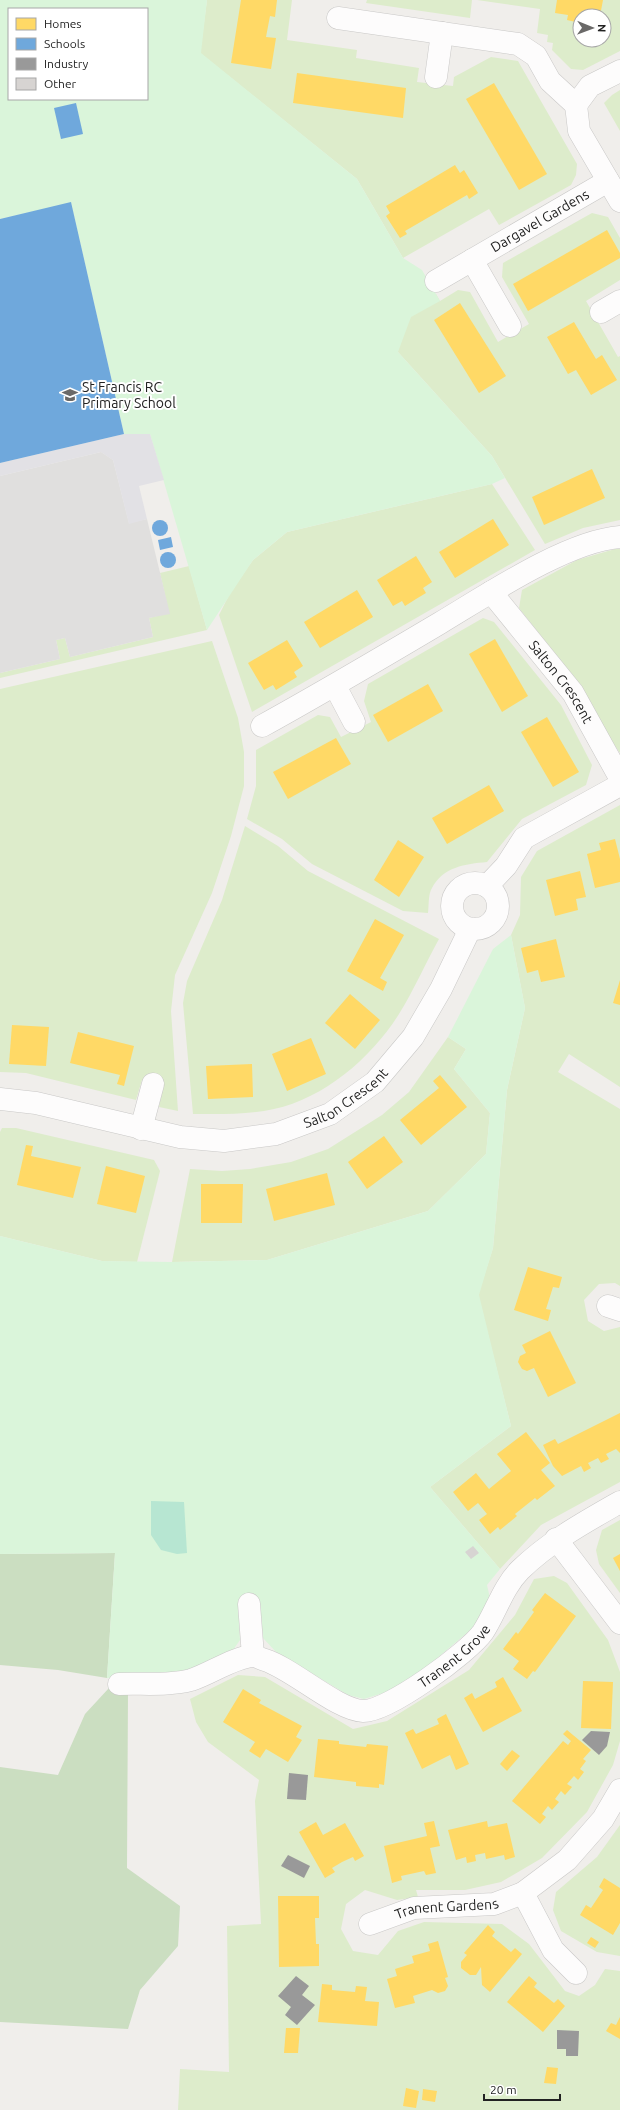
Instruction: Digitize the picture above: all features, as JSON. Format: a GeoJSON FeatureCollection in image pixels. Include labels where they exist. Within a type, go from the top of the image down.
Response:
{"type":"FeatureCollection","features":[{"type":"Feature","properties":{"kind":"street"},"geometry":{"type":"LineString","coordinates":[[338,18],[518,44],[536,56],[550,81],[576,105],[579,131],[620,201]]}},
{"type":"Feature","properties":{"kind":"street"},"geometry":{"type":"LineString","coordinates":[[436,77],[442,33]]}},
{"type":"Feature","properties":{"kind":"street"},"geometry":{"type":"LineString","coordinates":[[576,105],[590,86],[620,71]]}},
{"type":"Feature","properties":{"kind":"street","name":"Dargavel Gardens"},"geometry":{"type":"LineString","coordinates":[[436,281],[608,181]]}},
{"type":"Feature","properties":{"kind":"street"},"geometry":{"type":"LineString","coordinates":[[472,260],[510,326]]}},
{"type":"Feature","properties":{"kind":"street"},"geometry":{"type":"LineString","coordinates":[[601,312],[620,301]]}},
{"type":"Feature","properties":{"kind":"street"},"geometry":{"type":"LineString","coordinates":[[262,726],[335,686],[491,592],[573,549],[620,537]]}},
{"type":"Feature","properties":{"kind":"street","name":"Salton Crescent"},"geometry":{"type":"LineString","coordinates":[[491,592],[573,693],[620,778]]}},
{"type":"Feature","properties":{"kind":"street"},"geometry":{"type":"LineString","coordinates":[[335,686],[354,722]]}},
{"type":"Feature","properties":{"kind":"street"},"geometry":{"type":"LineString","coordinates":[[487,886],[506,866],[524,838],[620,785]]}},
{"type":"Feature","properties":{"kind":"street"},"geometry":{"type":"LineString","coordinates":[[471,883],[480,883],[487,886],[497,899],[497,915],[486,927],[470,929],[463,926],[453,914],[451,905],[457,890],[471,883]]}},
{"type":"Feature","properties":{"kind":"street","name":"Salton Crescent"},"geometry":{"type":"LineString","coordinates":[[0,1099],[36,1103],[180,1137],[224,1141],[276,1134],[330,1114],[375,1082],[413,1037],[441,989],[470,929]]}},
{"type":"Feature","properties":{"kind":"street"},"geometry":{"type":"LineString","coordinates":[[142,1129],[153,1084]]}},
{"type":"Feature","properties":{"kind":"street","name":"Tranent Grove"},"geometry":{"type":"LineString","coordinates":[[253,1656],[273,1662],[346,1706],[364,1711],[393,1701],[436,1674],[482,1633],[503,1594],[519,1571],[556,1539],[620,1502]]}},
{"type":"Feature","properties":{"kind":"street"},"geometry":{"type":"LineString","coordinates":[[556,1539],[620,1624]]}},
{"type":"Feature","properties":{"kind":"street"},"geometry":{"type":"LineString","coordinates":[[119,1684],[189,1680],[209,1674],[231,1663],[253,1656],[249,1604]]}},
{"type":"Feature","properties":{"kind":"street","name":"Tranent Gardens"},"geometry":{"type":"LineString","coordinates":[[370,1924],[414,1908],[494,1904],[523,1893],[567,1860],[603,1819],[620,1790]]}},
{"type":"Feature","properties":{"kind":"street"},"geometry":{"type":"LineString","coordinates":[[523,1893],[553,1950],[576,1973]]}},
{"type":"Feature","properties":{"kind":"green space"},"geometry":{"type":"Polygon","coordinates":[[[0,0],[207,0],[201,53],[357,179],[403,258],[422,270],[440,301],[411,317],[398,352],[492,456],[505,478],[492,484],[287,532],[253,560],[207,630],[150,434],[124,434],[71,203],[0,219],[0,0]]]}},
{"type":"Feature","properties":{"kind":"green space"},"geometry":{"type":"Polygon","coordinates":[[[207,0],[292,0],[287,40],[357,50],[356,58],[419,68],[417,82],[453,86],[454,77],[491,57],[518,61],[577,164],[576,175],[571,185],[499,225],[489,209],[403,258],[357,179],[200,53],[207,0]]]}},
{"type":"Feature","properties":{"kind":"green space"},"geometry":{"type":"Polygon","coordinates":[[[367,0],[472,0],[470,18],[366,3],[367,0]]]}},
{"type":"Feature","properties":{"kind":"green space"},"geometry":{"type":"Polygon","coordinates":[[[477,0],[620,0],[620,51],[583,70],[571,69],[552,50],[553,43],[547,42],[548,35],[537,33],[540,9],[477,0]]]}},
{"type":"Feature","properties":{"kind":"green space"},"geometry":{"type":"Polygon","coordinates":[[[620,90],[620,131],[604,103],[620,90]]]}},
{"type":"Feature","properties":{"kind":"green space"},"geometry":{"type":"Polygon","coordinates":[[[592,213],[608,217],[620,238],[620,280],[586,301],[618,357],[620,356],[620,520],[583,528],[545,544],[492,456],[398,352],[399,316],[436,294],[440,301],[458,290],[470,292],[498,342],[529,324],[502,277],[503,263],[592,213]]]}},
{"type":"Feature","properties":{"kind":"green space"},"geometry":{"type":"Polygon","coordinates":[[[492,484],[535,550],[252,712],[219,615],[231,591],[253,560],[287,532],[492,484]]]}},
{"type":"Feature","properties":{"kind":"green space"},"geometry":{"type":"Polygon","coordinates":[[[615,549],[620,549],[620,753],[607,735],[583,689],[519,608],[522,590],[577,560],[615,549]]]}},
{"type":"Feature","properties":{"kind":"green space"},"geometry":{"type":"Polygon","coordinates":[[[189,566],[207,630],[0,678],[0,673],[60,659],[56,640],[65,638],[70,657],[153,637],[149,618],[169,613],[160,573],[189,566]]]}},
{"type":"Feature","properties":{"kind":"green space"},"geometry":{"type":"Polygon","coordinates":[[[483,618],[494,622],[561,705],[592,765],[586,785],[522,819],[487,862],[455,868],[442,875],[431,891],[428,913],[403,911],[312,864],[282,839],[247,819],[256,786],[256,750],[318,715],[330,717],[341,737],[371,722],[364,701],[368,684],[483,618]]]}},
{"type":"Feature","properties":{"kind":"green space"},"geometry":{"type":"Polygon","coordinates":[[[212,641],[238,718],[244,752],[244,786],[231,836],[212,893],[175,975],[171,1011],[178,1111],[159,1107],[163,1086],[142,1080],[136,1100],[26,1073],[0,1072],[0,689],[212,641]]]}},
{"type":"Feature","properties":{"kind":"green space"},"geometry":{"type":"Polygon","coordinates":[[[620,805],[620,1087],[569,1054],[558,1072],[620,1109],[620,1286],[615,1283],[599,1284],[584,1300],[588,1321],[604,1331],[620,1327],[620,1482],[541,1525],[500,1569],[430,1487],[511,1426],[478,1295],[493,1248],[507,1090],[525,1008],[511,935],[520,915],[521,877],[537,851],[620,805]]]}},
{"type":"Feature","properties":{"kind":"green space"},"geometry":{"type":"Polygon","coordinates":[[[245,826],[278,846],[308,871],[439,939],[415,986],[388,1030],[346,1074],[311,1096],[293,1104],[274,1109],[244,1113],[193,1114],[183,1003],[187,981],[222,900],[245,826]]]}},
{"type":"Feature","properties":{"kind":"green space"},"geometry":{"type":"Polygon","coordinates":[[[511,935],[525,1008],[507,1090],[493,1248],[479,1295],[511,1426],[430,1487],[500,1569],[487,1585],[490,1598],[474,1627],[429,1665],[390,1691],[364,1699],[348,1695],[276,1652],[263,1638],[260,1602],[238,1603],[240,1640],[229,1656],[187,1672],[107,1678],[115,1553],[0,1554],[0,1236],[102,1261],[172,1262],[267,1260],[428,1211],[486,1154],[490,1113],[454,1069],[466,1049],[448,1037],[493,949],[511,935]]]}},
{"type":"Feature","properties":{"kind":"green space"},"geometry":{"type":"Polygon","coordinates":[[[448,1037],[466,1049],[454,1069],[490,1113],[486,1154],[428,1211],[267,1260],[172,1262],[190,1169],[222,1171],[250,1169],[291,1162],[328,1149],[382,1115],[409,1092],[448,1037]]]}},
{"type":"Feature","properties":{"kind":"green space"},"geometry":{"type":"Polygon","coordinates":[[[2,1128],[16,1128],[154,1160],[160,1171],[137,1262],[102,1261],[0,1236],[0,1132],[2,1128]]]}},
{"type":"Feature","properties":{"kind":"green space"},"geometry":{"type":"Polygon","coordinates":[[[151,1501],[184,1502],[187,1553],[177,1554],[161,1550],[151,1535],[151,1501]]]}},
{"type":"Feature","properties":{"kind":"green space"},"geometry":{"type":"Polygon","coordinates":[[[620,1520],[620,1593],[599,1564],[596,1550],[602,1530],[620,1520]]]}},
{"type":"Feature","properties":{"kind":"green space"},"geometry":{"type":"Polygon","coordinates":[[[115,1553],[107,1678],[58,1670],[0,1665],[0,1554],[115,1553]]]}},
{"type":"Feature","properties":{"kind":"green space"},"geometry":{"type":"Polygon","coordinates":[[[554,1576],[567,1583],[608,1640],[620,1672],[620,1741],[613,1765],[587,1812],[542,1858],[501,1882],[465,1890],[416,1890],[418,1897],[397,1900],[365,1890],[346,1904],[341,1929],[353,1951],[378,1955],[398,1931],[424,1922],[502,1924],[529,1944],[565,1991],[579,1996],[595,1985],[605,1969],[620,1971],[620,2110],[178,2110],[180,2069],[229,2072],[227,1926],[261,1924],[255,1801],[259,1780],[208,1742],[196,1722],[190,1699],[238,1675],[265,1677],[353,1729],[387,1721],[469,1670],[515,1615],[534,1579],[554,1576]]]}},
{"type":"Feature","properties":{"kind":"green space"},"geometry":{"type":"Polygon","coordinates":[[[109,1688],[128,1693],[127,1868],[180,1906],[178,1946],[140,1990],[128,2029],[0,2022],[0,1767],[58,1775],[85,1714],[109,1688]]]}},
{"type":"Feature","properties":{"kind":"green space"},"geometry":{"type":"Polygon","coordinates":[[[620,1825],[620,1956],[597,1952],[561,1931],[553,1910],[556,1892],[597,1857],[620,1825]]]}},
{"type":"Feature","properties":{"kind":"shaded area"},"geometry":{"type":"Polygon","coordinates":[[[124,434],[150,434],[164,480],[139,486],[147,519],[129,524],[113,460],[101,452],[0,476],[0,463],[124,434]]]}},
{"type":"Feature","properties":{"kind":"shaded area"},"geometry":{"type":"Polygon","coordinates":[[[101,452],[113,460],[129,523],[147,519],[170,614],[149,618],[153,637],[70,657],[65,638],[56,640],[60,659],[0,673],[0,476],[101,452]]]}},
{"type":"Feature","properties":{"kind":"building: Homes"},"geometry":{"type":"Polygon","coordinates":[[[241,0],[277,0],[275,17],[270,16],[266,37],[276,38],[271,69],[231,63],[241,0]]]}},
{"type":"Feature","properties":{"kind":"building: Homes"},"geometry":{"type":"Polygon","coordinates":[[[557,0],[603,0],[602,8],[572,8],[572,21],[567,20],[568,15],[555,13],[557,0]]]}},
{"type":"Feature","properties":{"kind":"building: Homes"},"geometry":{"type":"Polygon","coordinates":[[[297,73],[406,88],[403,118],[293,103],[297,73]]]}},
{"type":"Feature","properties":{"kind":"building: Homes"},"geometry":{"type":"Polygon","coordinates":[[[494,83],[547,174],[519,190],[466,99],[494,83]]]}},
{"type":"Feature","properties":{"kind":"building: Homes"},"geometry":{"type":"Polygon","coordinates":[[[455,165],[460,173],[464,170],[478,193],[469,199],[467,195],[405,231],[407,234],[400,238],[386,216],[390,213],[386,206],[455,165]]]}},
{"type":"Feature","properties":{"kind":"building: Homes"},"geometry":{"type":"Polygon","coordinates":[[[607,230],[620,253],[620,258],[528,311],[513,284],[607,230]]]}},
{"type":"Feature","properties":{"kind":"building: Homes"},"geometry":{"type":"Polygon","coordinates":[[[460,303],[506,376],[479,393],[434,320],[460,303]]]}},
{"type":"Feature","properties":{"kind":"building: Homes"},"geometry":{"type":"Polygon","coordinates":[[[574,322],[596,359],[602,355],[617,380],[591,395],[576,370],[568,374],[547,337],[574,322]]]}},
{"type":"Feature","properties":{"kind":"building: Homes"},"geometry":{"type":"Polygon","coordinates":[[[592,469],[605,498],[544,525],[532,497],[592,469]]]}},
{"type":"Feature","properties":{"kind":"building: Homes"},"geometry":{"type":"Polygon","coordinates":[[[493,519],[509,545],[455,578],[439,552],[493,519]]]}},
{"type":"Feature","properties":{"kind":"building: Homes"},"geometry":{"type":"Polygon","coordinates":[[[416,556],[432,582],[423,588],[426,593],[405,606],[402,601],[393,606],[377,580],[416,556]]]}},
{"type":"Feature","properties":{"kind":"building: Homes"},"geometry":{"type":"Polygon","coordinates":[[[357,590],[373,617],[320,648],[304,622],[357,590]]]}},
{"type":"Feature","properties":{"kind":"building: Homes"},"geometry":{"type":"Polygon","coordinates":[[[495,639],[528,696],[502,712],[469,654],[495,639]]]}},
{"type":"Feature","properties":{"kind":"building: Homes"},"geometry":{"type":"Polygon","coordinates":[[[287,640],[303,666],[294,672],[297,677],[276,690],[273,685],[264,690],[248,663],[287,640]]]}},
{"type":"Feature","properties":{"kind":"building: Homes"},"geometry":{"type":"Polygon","coordinates":[[[428,684],[443,711],[388,742],[373,715],[428,684]]]}},
{"type":"Feature","properties":{"kind":"building: Homes"},"geometry":{"type":"Polygon","coordinates":[[[547,717],[579,772],[553,787],[521,732],[547,717]]]}},
{"type":"Feature","properties":{"kind":"building: Homes"},"geometry":{"type":"Polygon","coordinates":[[[336,738],[351,764],[288,799],[273,772],[336,738]]]}},
{"type":"Feature","properties":{"kind":"building: Homes"},"geometry":{"type":"Polygon","coordinates":[[[489,785],[504,811],[447,844],[432,818],[489,785]]]}},
{"type":"Feature","properties":{"kind":"building: Homes"},"geometry":{"type":"Polygon","coordinates":[[[615,839],[620,859],[620,882],[595,888],[587,854],[601,850],[599,843],[615,839]]]}},
{"type":"Feature","properties":{"kind":"building: Homes"},"geometry":{"type":"Polygon","coordinates":[[[398,840],[424,857],[399,897],[374,880],[398,840]]]}},
{"type":"Feature","properties":{"kind":"building: Homes"},"geometry":{"type":"Polygon","coordinates":[[[580,871],[586,897],[576,899],[578,910],[555,916],[546,880],[580,871]]]}},
{"type":"Feature","properties":{"kind":"building: Homes"},"geometry":{"type":"Polygon","coordinates":[[[375,919],[404,935],[380,978],[387,982],[383,991],[347,971],[375,919]]]}},
{"type":"Feature","properties":{"kind":"building: Homes"},"geometry":{"type":"Polygon","coordinates":[[[556,939],[565,977],[541,982],[538,970],[527,973],[521,948],[556,939]]]}},
{"type":"Feature","properties":{"kind":"building: Homes"},"geometry":{"type":"Polygon","coordinates":[[[620,980],[620,1005],[613,1003],[620,980]]]}},
{"type":"Feature","properties":{"kind":"building: Homes"},"geometry":{"type":"Polygon","coordinates":[[[350,994],[380,1020],[355,1049],[325,1023],[350,994]]]}},
{"type":"Feature","properties":{"kind":"building: Homes"},"geometry":{"type":"Polygon","coordinates":[[[12,1025],[49,1027],[46,1066],[9,1064],[12,1025]]]}},
{"type":"Feature","properties":{"kind":"building: Homes"},"geometry":{"type":"Polygon","coordinates":[[[78,1032],[134,1046],[124,1086],[117,1084],[120,1075],[70,1063],[78,1032]]]}},
{"type":"Feature","properties":{"kind":"building: Homes"},"geometry":{"type":"Polygon","coordinates":[[[311,1038],[326,1074],[287,1091],[272,1054],[311,1038]]]}},
{"type":"Feature","properties":{"kind":"building: Homes"},"geometry":{"type":"Polygon","coordinates":[[[252,1064],[253,1097],[208,1099],[206,1066],[252,1064]]]}},
{"type":"Feature","properties":{"kind":"building: Homes"},"geometry":{"type":"Polygon","coordinates":[[[440,1075],[467,1107],[421,1145],[400,1120],[439,1088],[433,1081],[440,1075]]]}},
{"type":"Feature","properties":{"kind":"building: Homes"},"geometry":{"type":"Polygon","coordinates":[[[384,1136],[403,1162],[367,1189],[348,1162],[384,1136]]]}},
{"type":"Feature","properties":{"kind":"building: Homes"},"geometry":{"type":"Polygon","coordinates":[[[26,1145],[33,1146],[31,1156],[81,1167],[73,1198],[17,1185],[26,1145]]]}},
{"type":"Feature","properties":{"kind":"building: Homes"},"geometry":{"type":"Polygon","coordinates":[[[106,1166],[145,1176],[136,1213],[97,1204],[106,1166]]]}},
{"type":"Feature","properties":{"kind":"building: Homes"},"geometry":{"type":"Polygon","coordinates":[[[327,1173],[335,1205],[274,1221],[266,1189],[327,1173]]]}},
{"type":"Feature","properties":{"kind":"building: Homes"},"geometry":{"type":"Polygon","coordinates":[[[201,1184],[243,1184],[242,1223],[201,1223],[201,1184]]]}},
{"type":"Feature","properties":{"kind":"building: Homes"},"geometry":{"type":"Polygon","coordinates":[[[528,1267],[562,1277],[559,1288],[553,1287],[546,1309],[551,1310],[548,1321],[514,1310],[528,1267]]]}},
{"type":"Feature","properties":{"kind":"building: Homes"},"geometry":{"type":"Polygon","coordinates":[[[550,1331],[576,1383],[548,1397],[534,1368],[527,1371],[522,1369],[518,1362],[520,1356],[526,1353],[522,1345],[550,1331]]]}},
{"type":"Feature","properties":{"kind":"building: Homes"},"geometry":{"type":"Polygon","coordinates":[[[620,1413],[620,1453],[616,1449],[606,1454],[609,1459],[601,1463],[598,1458],[588,1463],[591,1468],[584,1472],[581,1466],[562,1476],[553,1466],[543,1445],[555,1439],[558,1444],[620,1413]]]}},
{"type":"Feature","properties":{"kind":"building: Homes"},"geometry":{"type":"Polygon","coordinates":[[[526,1432],[550,1463],[541,1470],[555,1486],[537,1500],[535,1498],[515,1514],[517,1516],[500,1530],[498,1527],[490,1534],[479,1520],[487,1514],[478,1503],[468,1511],[453,1492],[476,1473],[489,1489],[511,1471],[497,1454],[526,1432]]]}},
{"type":"Feature","properties":{"kind":"building: Homes"},"geometry":{"type":"Polygon","coordinates":[[[620,1554],[620,1571],[613,1558],[620,1554]]]}},
{"type":"Feature","properties":{"kind":"building: Homes"},"geometry":{"type":"Polygon","coordinates":[[[545,1593],[576,1616],[535,1672],[533,1671],[527,1679],[513,1669],[519,1661],[503,1649],[516,1632],[518,1634],[534,1612],[532,1610],[545,1593]]]}},
{"type":"Feature","properties":{"kind":"building: Homes"},"geometry":{"type":"Polygon","coordinates":[[[503,1677],[522,1711],[483,1732],[464,1698],[472,1693],[475,1699],[497,1687],[495,1682],[503,1677]]]}},
{"type":"Feature","properties":{"kind":"building: Homes"},"geometry":{"type":"Polygon","coordinates":[[[583,1681],[613,1682],[611,1729],[581,1728],[583,1681]]]}},
{"type":"Feature","properties":{"kind":"building: Homes"},"geometry":{"type":"Polygon","coordinates":[[[243,1689],[261,1700],[259,1703],[302,1726],[296,1737],[302,1740],[288,1762],[266,1749],[260,1758],[249,1751],[255,1742],[223,1722],[243,1689]]]}},
{"type":"Feature","properties":{"kind":"building: Homes"},"geometry":{"type":"Polygon","coordinates":[[[446,1714],[469,1764],[456,1770],[450,1755],[422,1769],[405,1733],[413,1729],[416,1734],[439,1724],[437,1719],[446,1714]]]}},
{"type":"Feature","properties":{"kind":"building: Homes"},"geometry":{"type":"Polygon","coordinates":[[[567,1730],[591,1750],[583,1759],[586,1761],[580,1769],[584,1772],[578,1780],[574,1776],[567,1784],[572,1787],[565,1795],[561,1791],[555,1799],[559,1802],[552,1810],[548,1806],[542,1814],[546,1817],[540,1824],[512,1801],[563,1741],[568,1745],[571,1741],[563,1734],[567,1730]]]}},
{"type":"Feature","properties":{"kind":"building: Homes"},"geometry":{"type":"Polygon","coordinates":[[[318,1739],[339,1741],[339,1744],[366,1747],[367,1744],[388,1746],[384,1785],[379,1784],[379,1788],[356,1786],[356,1782],[314,1777],[318,1739]]]}},
{"type":"Feature","properties":{"kind":"building: Homes"},"geometry":{"type":"Polygon","coordinates":[[[512,1750],[520,1756],[507,1771],[500,1764],[512,1750]]]}},
{"type":"Feature","properties":{"kind":"building: Homes"},"geometry":{"type":"Polygon","coordinates":[[[434,1821],[440,1846],[430,1848],[436,1873],[426,1875],[424,1871],[401,1876],[402,1880],[392,1883],[384,1846],[427,1836],[424,1823],[434,1821]]]}},
{"type":"Feature","properties":{"kind":"building: Homes"},"geometry":{"type":"Polygon","coordinates":[[[487,1821],[488,1827],[507,1823],[515,1857],[505,1860],[504,1855],[486,1859],[485,1853],[475,1855],[476,1861],[467,1863],[466,1857],[456,1860],[448,1830],[487,1821]]]}},
{"type":"Feature","properties":{"kind":"building: Homes"},"geometry":{"type":"Polygon","coordinates":[[[316,1822],[323,1835],[345,1823],[364,1856],[355,1861],[353,1857],[342,1862],[332,1868],[335,1872],[325,1878],[299,1832],[316,1822]]]}},
{"type":"Feature","properties":{"kind":"building: Homes"},"geometry":{"type":"Polygon","coordinates":[[[604,1878],[620,1888],[620,1923],[613,1935],[580,1915],[586,1905],[591,1908],[603,1890],[599,1887],[604,1878]]]}},
{"type":"Feature","properties":{"kind":"building: Homes"},"geometry":{"type":"Polygon","coordinates":[[[278,1896],[319,1896],[319,1918],[315,1918],[316,1944],[319,1944],[319,1966],[279,1967],[278,1896]]]}},
{"type":"Feature","properties":{"kind":"building: Homes"},"geometry":{"type":"Polygon","coordinates":[[[488,1925],[495,1932],[492,1936],[511,1952],[515,1948],[522,1954],[490,1992],[482,1985],[481,1967],[476,1975],[470,1975],[461,1968],[461,1962],[467,1955],[464,1953],[488,1925]]]}},
{"type":"Feature","properties":{"kind":"building: Homes"},"geometry":{"type":"Polygon","coordinates":[[[591,1937],[599,1942],[595,1948],[587,1943],[591,1937]]]}},
{"type":"Feature","properties":{"kind":"building: Homes"},"geometry":{"type":"Polygon","coordinates":[[[438,1941],[448,1977],[445,1978],[448,1986],[445,1991],[438,1993],[432,1990],[413,1996],[415,2003],[395,2008],[387,1979],[397,1976],[395,1969],[414,1963],[412,1956],[430,1951],[428,1944],[438,1941]]]}},
{"type":"Feature","properties":{"kind":"building: Homes"},"geometry":{"type":"Polygon","coordinates":[[[529,1976],[537,1983],[534,1987],[554,2003],[558,1999],[565,2006],[543,2032],[507,2002],[529,1976]]]}},
{"type":"Feature","properties":{"kind":"building: Homes"},"geometry":{"type":"Polygon","coordinates":[[[322,1984],[332,1985],[332,1990],[355,1992],[356,1986],[367,1987],[365,2001],[379,2002],[377,2026],[318,2022],[322,1984]]]}},
{"type":"Feature","properties":{"kind":"building: Homes"},"geometry":{"type":"Polygon","coordinates":[[[620,2017],[620,2039],[606,2031],[611,2023],[616,2025],[620,2017]]]}},
{"type":"Feature","properties":{"kind":"building: Homes"},"geometry":{"type":"Polygon","coordinates":[[[286,2028],[300,2028],[298,2053],[284,2053],[286,2028]]]}},
{"type":"Feature","properties":{"kind":"building: Homes"},"geometry":{"type":"Polygon","coordinates":[[[547,2067],[558,2068],[556,2084],[544,2083],[547,2067]]]}},
{"type":"Feature","properties":{"kind":"building: Homes"},"geometry":{"type":"Polygon","coordinates":[[[406,2088],[419,2091],[416,2108],[403,2106],[406,2088]]]}},
{"type":"Feature","properties":{"kind":"building: Homes"},"geometry":{"type":"Polygon","coordinates":[[[423,2089],[437,2091],[435,2102],[422,2100],[423,2089]]]}},
{"type":"Feature","properties":{"kind":"building: Schools"},"geometry":{"type":"Polygon","coordinates":[[[76,103],[83,134],[61,139],[54,108],[76,103]]]}},
{"type":"Feature","properties":{"kind":"building: Schools"},"geometry":{"type":"Polygon","coordinates":[[[71,202],[124,434],[0,463],[0,219],[71,202]]]}},
{"type":"Feature","properties":{"kind":"building: Schools"},"geometry":{"type":"Polygon","coordinates":[[[157,520],[163,520],[168,525],[166,534],[163,536],[157,536],[152,531],[152,525],[157,520]]]}},
{"type":"Feature","properties":{"kind":"building: Schools"},"geometry":{"type":"Polygon","coordinates":[[[171,537],[173,547],[160,550],[158,540],[171,537]]]}},
{"type":"Feature","properties":{"kind":"building: Schools"},"geometry":{"type":"Polygon","coordinates":[[[165,552],[171,552],[176,557],[174,566],[171,568],[165,568],[160,563],[160,557],[165,552]]]}},
{"type":"Feature","properties":{"kind":"building: Industry"},"geometry":{"type":"Polygon","coordinates":[[[591,1731],[610,1732],[607,1746],[599,1755],[582,1740],[591,1731]]]}},
{"type":"Feature","properties":{"kind":"building: Industry"},"geometry":{"type":"Polygon","coordinates":[[[289,1773],[308,1775],[306,1800],[287,1799],[289,1773]]]}},
{"type":"Feature","properties":{"kind":"building: Industry"},"geometry":{"type":"Polygon","coordinates":[[[288,1855],[310,1866],[304,1878],[281,1866],[288,1855]]]}},
{"type":"Feature","properties":{"kind":"building: Industry"},"geometry":{"type":"Polygon","coordinates":[[[296,1976],[309,1986],[302,1995],[315,2005],[297,2025],[285,2015],[291,2007],[278,1996],[296,1976]]]}},
{"type":"Feature","properties":{"kind":"building: Industry"},"geometry":{"type":"Polygon","coordinates":[[[557,2030],[579,2031],[578,2056],[566,2056],[566,2049],[557,2049],[557,2030]]]}},
{"type":"Feature","properties":{"kind":"building: Other"},"geometry":{"type":"Polygon","coordinates":[[[473,1546],[479,1553],[471,1559],[465,1552],[473,1546]]]}},
{"type":"Feature","properties":{"kind":"place","name":"St Francis RC Primary School"},"geometry":{"type":"Point","coordinates":[70,395]}}]}
